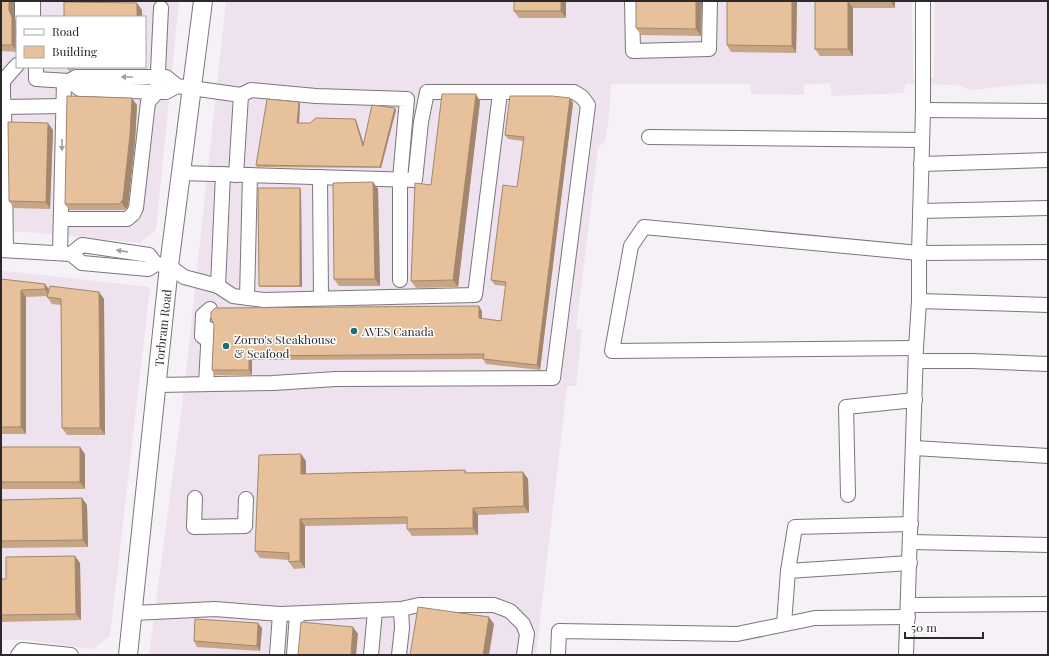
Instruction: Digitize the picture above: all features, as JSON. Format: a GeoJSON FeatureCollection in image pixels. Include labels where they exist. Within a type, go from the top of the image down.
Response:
{"type":"FeatureCollection","features":[{"type":"Feature","properties":{"kind":"main road","name":"Torbram Road"},"geometry":{"type":"LineString","coordinates":[[128,655],[157,385],[163,265],[181,173],[185,87],[203,1]]}},
{"type":"Feature","properties":{"kind":"street"},"geometry":{"type":"LineString","coordinates":[[22,1],[22,16]]}},
{"type":"Feature","properties":{"kind":"street"},"geometry":{"type":"LineString","coordinates":[[33,1],[33,16]]}},
{"type":"Feature","properties":{"kind":"street"},"geometry":{"type":"LineString","coordinates":[[632,1],[632,51],[709,49],[710,1]]}},
{"type":"Feature","properties":{"kind":"street"},"geometry":{"type":"LineString","coordinates":[[906,655],[919,301],[923,110],[923,1]]}},
{"type":"Feature","properties":{"kind":"street"},"geometry":{"type":"LineString","coordinates":[[61,219],[126,219],[133,214],[136,208],[148,102],[157,92],[161,8]]}},
{"type":"Feature","properties":{"kind":"street"},"geometry":{"type":"LineString","coordinates":[[16,66],[3,81],[3,250],[65,254],[82,263],[148,269],[163,265],[184,277],[215,285],[233,296],[264,300],[474,295],[500,93]]}},
{"type":"Feature","properties":{"kind":"street"},"geometry":{"type":"LineString","coordinates":[[36,68],[36,79],[66,81],[76,77],[166,77],[185,87],[241,95],[251,90],[316,96],[407,99],[400,179],[400,280]]}},
{"type":"Feature","properties":{"kind":"street"},"geometry":{"type":"LineString","coordinates":[[66,81],[80,89],[166,92],[185,87]]}},
{"type":"Feature","properties":{"kind":"street"},"geometry":{"type":"LineString","coordinates":[[65,254],[61,219],[62,106],[66,81]]}},
{"type":"Feature","properties":{"kind":"street"},"geometry":{"type":"LineString","coordinates":[[157,385],[273,383],[336,379],[553,378],[588,105],[582,97],[574,92],[427,92],[421,122],[415,180],[181,173]]}},
{"type":"Feature","properties":{"kind":"street"},"geometry":{"type":"LineString","coordinates":[[206,384],[209,325],[236,175],[241,95]]}},
{"type":"Feature","properties":{"kind":"street"},"geometry":{"type":"LineString","coordinates":[[2,99],[62,106]]}},
{"type":"Feature","properties":{"kind":"street"},"geometry":{"type":"LineString","coordinates":[[923,110],[1048,111]]}},
{"type":"Feature","properties":{"kind":"street"},"geometry":{"type":"LineString","coordinates":[[649,136],[922,140]]}},
{"type":"Feature","properties":{"kind":"street"},"geometry":{"type":"LineString","coordinates":[[921,164],[1048,160]]}},
{"type":"Feature","properties":{"kind":"street"},"geometry":{"type":"LineString","coordinates":[[236,175],[247,298]]}},
{"type":"Feature","properties":{"kind":"street"},"geometry":{"type":"LineString","coordinates":[[320,177],[321,298]]}},
{"type":"Feature","properties":{"kind":"street"},"geometry":{"type":"LineString","coordinates":[[920,211],[1048,208]]}},
{"type":"Feature","properties":{"kind":"street"},"geometry":{"type":"LineString","coordinates":[[1048,252],[919,253],[644,227],[631,246],[612,350],[916,354],[972,360],[1048,364]]}},
{"type":"Feature","properties":{"kind":"street"},"geometry":{"type":"LineString","coordinates":[[919,301],[1048,305]]}},
{"type":"Feature","properties":{"kind":"street"},"geometry":{"type":"LineString","coordinates":[[848,495],[846,407],[915,400]]}},
{"type":"Feature","properties":{"kind":"street"},"geometry":{"type":"LineString","coordinates":[[914,448],[1048,456]]}},
{"type":"Feature","properties":{"kind":"street"},"geometry":{"type":"LineString","coordinates":[[196,498],[194,527],[245,526],[246,499]]}},
{"type":"Feature","properties":{"kind":"street"},"geometry":{"type":"LineString","coordinates":[[784,624],[788,571],[795,527],[911,524]]}},
{"type":"Feature","properties":{"kind":"street"},"geometry":{"type":"LineString","coordinates":[[911,542],[1048,545]]}},
{"type":"Feature","properties":{"kind":"street"},"geometry":{"type":"LineString","coordinates":[[788,571],[910,564]]}},
{"type":"Feature","properties":{"kind":"street"},"geometry":{"type":"LineString","coordinates":[[558,655],[559,631],[737,634],[815,618],[908,611],[1048,604]]}},
{"type":"Feature","properties":{"kind":"street"},"geometry":{"type":"LineString","coordinates":[[133,613],[215,609],[297,614],[401,609],[419,605],[494,605],[510,611],[523,624],[527,634],[524,655]]}},
{"type":"Feature","properties":{"kind":"street"},"geometry":{"type":"LineString","coordinates":[[399,655],[402,628],[401,609]]}},
{"type":"Feature","properties":{"kind":"street"},"geometry":{"type":"LineString","coordinates":[[371,655],[375,610]]}},
{"type":"Feature","properties":{"kind":"street"},"geometry":{"type":"LineString","coordinates":[[277,655],[280,614]]}},
{"type":"Feature","properties":{"kind":"street"},"geometry":{"type":"LineString","coordinates":[[294,655],[297,614]]}},
{"type":"Feature","properties":{"kind":"street"},"geometry":{"type":"LineString","coordinates":[[18,655],[22,650],[71,655]]}},
{"type":"Feature","properties":{"kind":"shaded area"},"geometry":{"type":"Polygon","coordinates":[[[1,1],[179,1],[156,230],[140,243],[30,232],[1,232],[1,1]]]}},
{"type":"Feature","properties":{"kind":"shaded area"},"geometry":{"type":"Polygon","coordinates":[[[226,1],[912,1],[913,79],[934,78],[935,1],[1048,1],[1048,84],[1027,84],[972,90],[956,85],[905,84],[904,93],[832,96],[830,83],[804,85],[804,95],[751,94],[750,84],[611,84],[609,117],[605,141],[598,148],[576,329],[582,330],[576,386],[567,386],[536,655],[149,655],[184,391],[226,1]]]}},
{"type":"Feature","properties":{"kind":"shaded area"},"geometry":{"type":"Polygon","coordinates":[[[1,271],[150,287],[110,636],[93,649],[26,640],[1,640],[1,271]]]}},
{"type":"Feature","properties":{"kind":"building"},"geometry":{"type":"Polygon","coordinates":[[[1,1],[9,1],[9,10],[12,17],[12,45],[1,45],[1,1]]]}},
{"type":"Feature","properties":{"kind":"building"},"geometry":{"type":"Polygon","coordinates":[[[514,1],[561,1],[561,11],[514,11],[514,1]]]}},
{"type":"Feature","properties":{"kind":"building"},"geometry":{"type":"Polygon","coordinates":[[[636,1],[696,1],[696,29],[636,28],[636,1]]]}},
{"type":"Feature","properties":{"kind":"building"},"geometry":{"type":"Polygon","coordinates":[[[727,1],[792,1],[792,46],[727,45],[727,1]]]}},
{"type":"Feature","properties":{"kind":"building"},"geometry":{"type":"Polygon","coordinates":[[[815,1],[848,1],[848,49],[815,49],[815,1]]]}},
{"type":"Feature","properties":{"kind":"building"},"geometry":{"type":"Polygon","coordinates":[[[64,2],[137,3],[137,16],[64,16],[64,2]]]}},
{"type":"Feature","properties":{"kind":"building"},"geometry":{"type":"Polygon","coordinates":[[[442,94],[476,94],[453,280],[411,281],[415,183],[431,185],[442,94]]]}},
{"type":"Feature","properties":{"kind":"building"},"geometry":{"type":"Polygon","coordinates":[[[67,96],[132,98],[130,135],[123,199],[119,204],[65,204],[67,96]]]}},
{"type":"Feature","properties":{"kind":"building"},"geometry":{"type":"Polygon","coordinates":[[[510,96],[552,96],[570,98],[537,365],[483,359],[484,354],[249,356],[249,370],[212,370],[214,325],[211,318],[211,312],[215,308],[479,306],[479,318],[501,321],[506,282],[491,280],[503,185],[517,187],[524,137],[505,135],[510,96]]]}},
{"type":"Feature","properties":{"kind":"building"},"geometry":{"type":"Polygon","coordinates":[[[267,99],[299,102],[297,123],[310,123],[316,118],[355,119],[363,146],[372,105],[395,108],[380,167],[256,165],[267,99]]]}},
{"type":"Feature","properties":{"kind":"building"},"geometry":{"type":"Polygon","coordinates":[[[8,122],[48,123],[46,202],[9,201],[8,122]]]}},
{"type":"Feature","properties":{"kind":"building"},"geometry":{"type":"Polygon","coordinates":[[[373,182],[375,279],[334,279],[333,183],[373,182]]]}},
{"type":"Feature","properties":{"kind":"building"},"geometry":{"type":"Polygon","coordinates":[[[258,188],[300,188],[300,286],[259,286],[258,188]]]}},
{"type":"Feature","properties":{"kind":"building"},"geometry":{"type":"Polygon","coordinates":[[[1,279],[45,284],[45,289],[21,290],[21,427],[1,427],[1,279]]]}},
{"type":"Feature","properties":{"kind":"building"},"geometry":{"type":"Polygon","coordinates":[[[50,286],[99,292],[100,428],[62,428],[61,299],[47,297],[50,286]]]}},
{"type":"Feature","properties":{"kind":"building"},"geometry":{"type":"Polygon","coordinates":[[[1,447],[80,447],[80,482],[1,482],[1,447]]]}},
{"type":"Feature","properties":{"kind":"building"},"geometry":{"type":"Polygon","coordinates":[[[301,454],[301,474],[465,470],[465,473],[523,472],[524,506],[473,508],[473,528],[407,529],[407,517],[300,519],[300,561],[289,562],[289,553],[255,551],[259,455],[301,454]]]}},
{"type":"Feature","properties":{"kind":"building"},"geometry":{"type":"Polygon","coordinates":[[[82,498],[83,540],[1,541],[1,500],[82,498]]]}},
{"type":"Feature","properties":{"kind":"building"},"geometry":{"type":"Polygon","coordinates":[[[75,556],[76,614],[1,615],[1,579],[6,579],[6,557],[75,556]]]}},
{"type":"Feature","properties":{"kind":"building"},"geometry":{"type":"Polygon","coordinates":[[[418,607],[489,617],[483,655],[410,655],[418,607]]]}},
{"type":"Feature","properties":{"kind":"building"},"geometry":{"type":"Polygon","coordinates":[[[195,619],[258,623],[257,646],[194,641],[195,619]]]}},
{"type":"Feature","properties":{"kind":"building"},"geometry":{"type":"Polygon","coordinates":[[[301,622],[353,627],[351,655],[298,655],[301,622]]]}},
{"type":"Feature","properties":{"kind":"place","name":"AVES Canada"},"geometry":{"type":"Point","coordinates":[354,331]}},
{"type":"Feature","properties":{"kind":"place","name":"Zorro's Steakhouse & Seafood"},"geometry":{"type":"Point","coordinates":[226,346]}}]}
